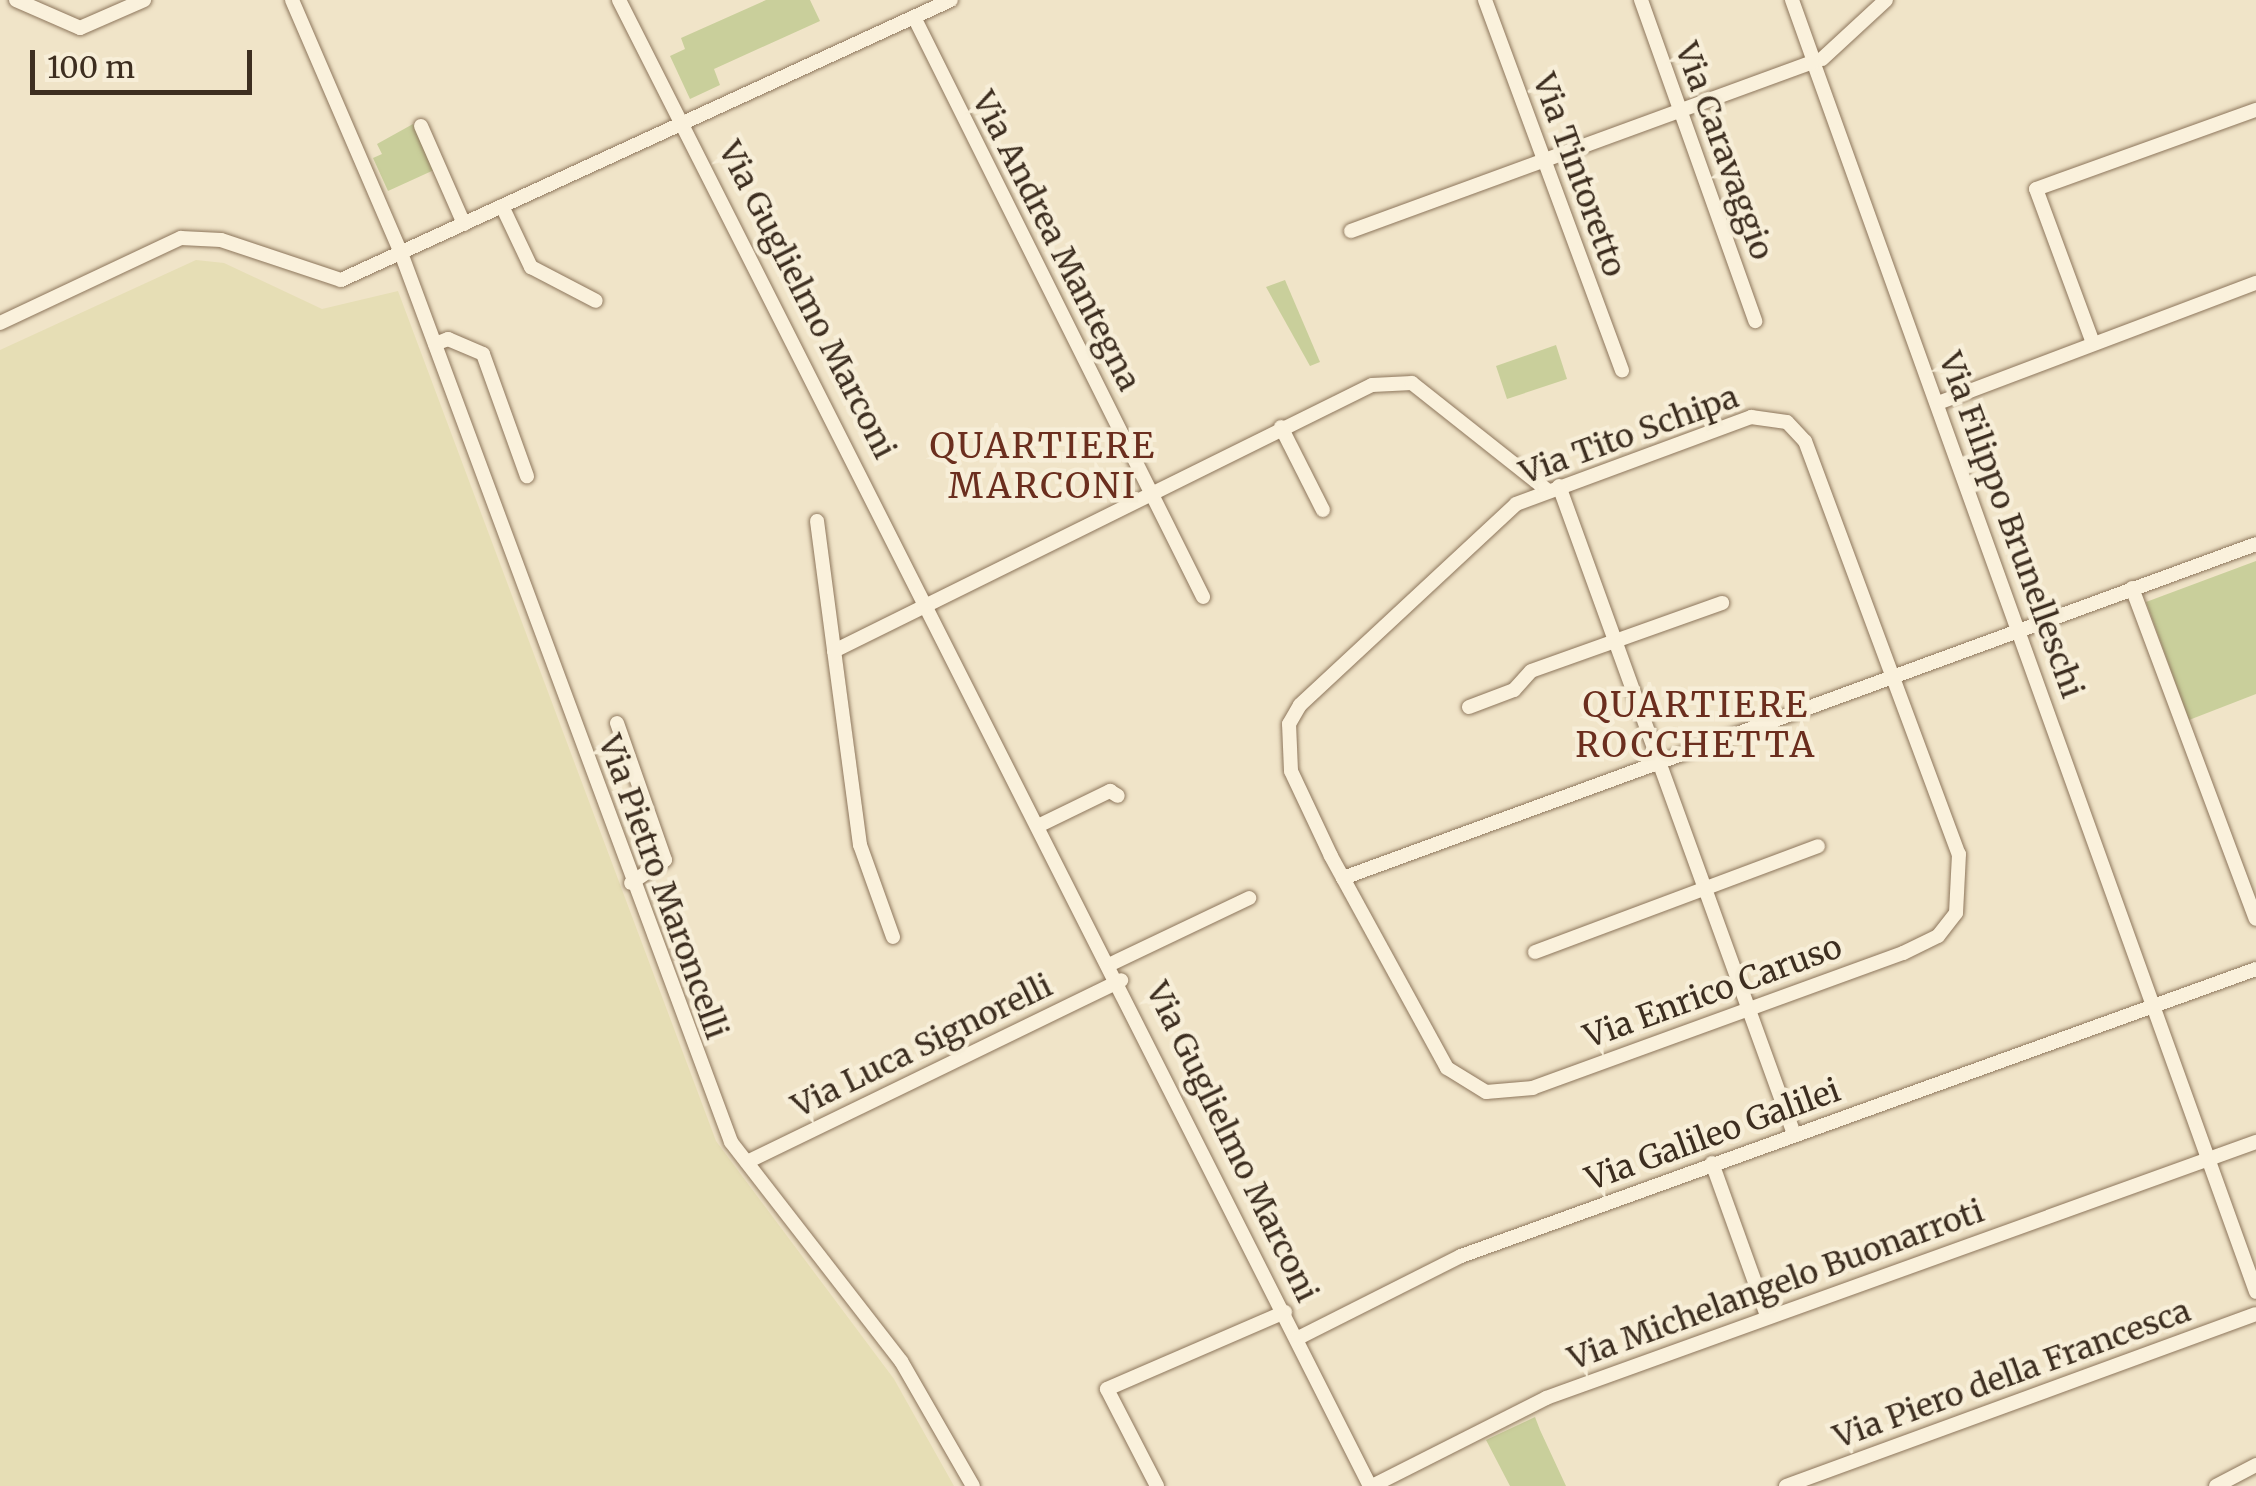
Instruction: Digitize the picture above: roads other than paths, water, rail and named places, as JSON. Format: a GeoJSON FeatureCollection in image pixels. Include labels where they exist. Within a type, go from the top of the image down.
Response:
{"type":"FeatureCollection","features":[{"type":"Feature","properties":{"kind":"street"},"geometry":{"type":"LineString","coordinates":[[16,0],[80,28],[144,0]]}},
{"type":"Feature","properties":{"kind":"street","name":"Via Pietro Maroncelli"},"geometry":{"type":"LineString","coordinates":[[292,0],[402,253],[631,882],[731,1142],[901,1361],[974,1486]]}},
{"type":"Feature","properties":{"kind":"street","name":"Via Guglielmo Marconi"},"geometry":{"type":"LineString","coordinates":[[619,0],[686,122],[931,604],[1371,1486]]}},
{"type":"Feature","properties":{"kind":"street"},"geometry":{"type":"LineString","coordinates":[[0,324],[181,238],[220,240],[329,282],[402,253],[951,0]]}},
{"type":"Feature","properties":{"kind":"street","name":"Via Tintoretto"},"geometry":{"type":"LineString","coordinates":[[1485,0],[1622,370]]}},
{"type":"Feature","properties":{"kind":"street","name":"Via Caravaggio"},"geometry":{"type":"LineString","coordinates":[[1641,0],[1755,321]]}},
{"type":"Feature","properties":{"kind":"street","name":"Via Filippo Brunelleschi"},"geometry":{"type":"LineString","coordinates":[[1792,0],[2256,1292]]}},
{"type":"Feature","properties":{"kind":"street"},"geometry":{"type":"LineString","coordinates":[[1351,232],[1815,60],[1886,0]]}},
{"type":"Feature","properties":{"kind":"street","name":"Via Andrea Mantegna"},"geometry":{"type":"LineString","coordinates":[[914,17],[1203,596]]}},
{"type":"Feature","properties":{"kind":"street"},"geometry":{"type":"LineString","coordinates":[[2093,343],[2036,189],[2256,110]]}},
{"type":"Feature","properties":{"kind":"street"},"geometry":{"type":"LineString","coordinates":[[422,126],[464,224]]}},
{"type":"Feature","properties":{"kind":"street"},"geometry":{"type":"LineString","coordinates":[[502,206],[530,267],[596,301]]}},
{"type":"Feature","properties":{"kind":"street"},"geometry":{"type":"LineString","coordinates":[[1938,403],[2256,283]]}},
{"type":"Feature","properties":{"kind":"street"},"geometry":{"type":"LineString","coordinates":[[435,344],[448,339],[483,354],[526,476]]}},
{"type":"Feature","properties":{"kind":"street"},"geometry":{"type":"LineString","coordinates":[[834,651],[1359,389],[1412,383],[1553,488],[1616,640],[1794,1134]]}},
{"type":"Feature","properties":{"kind":"street","name":"Via Tito Schipa"},"geometry":{"type":"LineString","coordinates":[[1343,878],[1290,771],[1294,714],[1516,504],[1553,488],[1751,417],[1787,422],[1805,440],[1892,675]]}},
{"type":"Feature","properties":{"kind":"street"},"geometry":{"type":"LineString","coordinates":[[1281,427],[1323,510]]}},
{"type":"Feature","properties":{"kind":"street"},"geometry":{"type":"LineString","coordinates":[[817,522],[860,845],[894,937]]}},
{"type":"Feature","properties":{"kind":"street"},"geometry":{"type":"LineString","coordinates":[[1343,878],[2019,627],[2256,544]]}},
{"type":"Feature","properties":{"kind":"street"},"geometry":{"type":"LineString","coordinates":[[2132,588],[2256,920]]}},
{"type":"Feature","properties":{"kind":"street"},"geometry":{"type":"LineString","coordinates":[[1469,707],[1616,640],[1722,603]]}},
{"type":"Feature","properties":{"kind":"street","name":"Via Enrico Caruso"},"geometry":{"type":"LineString","coordinates":[[1343,878],[1447,1068],[1486,1092],[1534,1088],[1748,1006],[1903,953],[1938,936],[1956,913],[1958,854],[1892,675]]}},
{"type":"Feature","properties":{"kind":"street"},"geometry":{"type":"LineString","coordinates":[[617,723],[666,860],[631,882]]}},
{"type":"Feature","properties":{"kind":"street"},"geometry":{"type":"LineString","coordinates":[[1042,824],[1110,792],[1118,796]]}},
{"type":"Feature","properties":{"kind":"street"},"geometry":{"type":"LineString","coordinates":[[1535,952],[1818,846]]}},
{"type":"Feature","properties":{"kind":"street"},"geometry":{"type":"LineString","coordinates":[[1113,964],[1249,898]]}},
{"type":"Feature","properties":{"kind":"street","name":"Via Galileo Galilei"},"geometry":{"type":"LineString","coordinates":[[1298,1338],[1462,1256],[2256,969]]}},
{"type":"Feature","properties":{"kind":"street","name":"Via Luca Signorelli"},"geometry":{"type":"LineString","coordinates":[[747,1162],[1121,980]]}},
{"type":"Feature","properties":{"kind":"street","name":"Via Michelangelo Buonarroti"},"geometry":{"type":"LineString","coordinates":[[1371,1486],[1546,1398],[2256,1142]]}},
{"type":"Feature","properties":{"kind":"street"},"geometry":{"type":"LineString","coordinates":[[1712,1163],[1767,1316]]}},
{"type":"Feature","properties":{"kind":"street"},"geometry":{"type":"LineString","coordinates":[[1157,1486],[1107,1389],[1285,1312]]}},
{"type":"Feature","properties":{"kind":"street","name":"Via Piero della Francesca"},"geometry":{"type":"LineString","coordinates":[[1786,1486],[2256,1314]]}},
{"type":"Feature","properties":{"kind":"street"},"geometry":{"type":"LineString","coordinates":[[2216,1486],[2256,1465]]}},
{"type":"Feature","properties":{"kind":"district","name":"QUARTIERE MARCONI"},"geometry":{"type":"Point","coordinates":[1043,466]}},
{"type":"Feature","properties":{"kind":"district","name":"QUARTIERE ROCCHETTA"},"geometry":{"type":"Point","coordinates":[1696,725]}}]}
